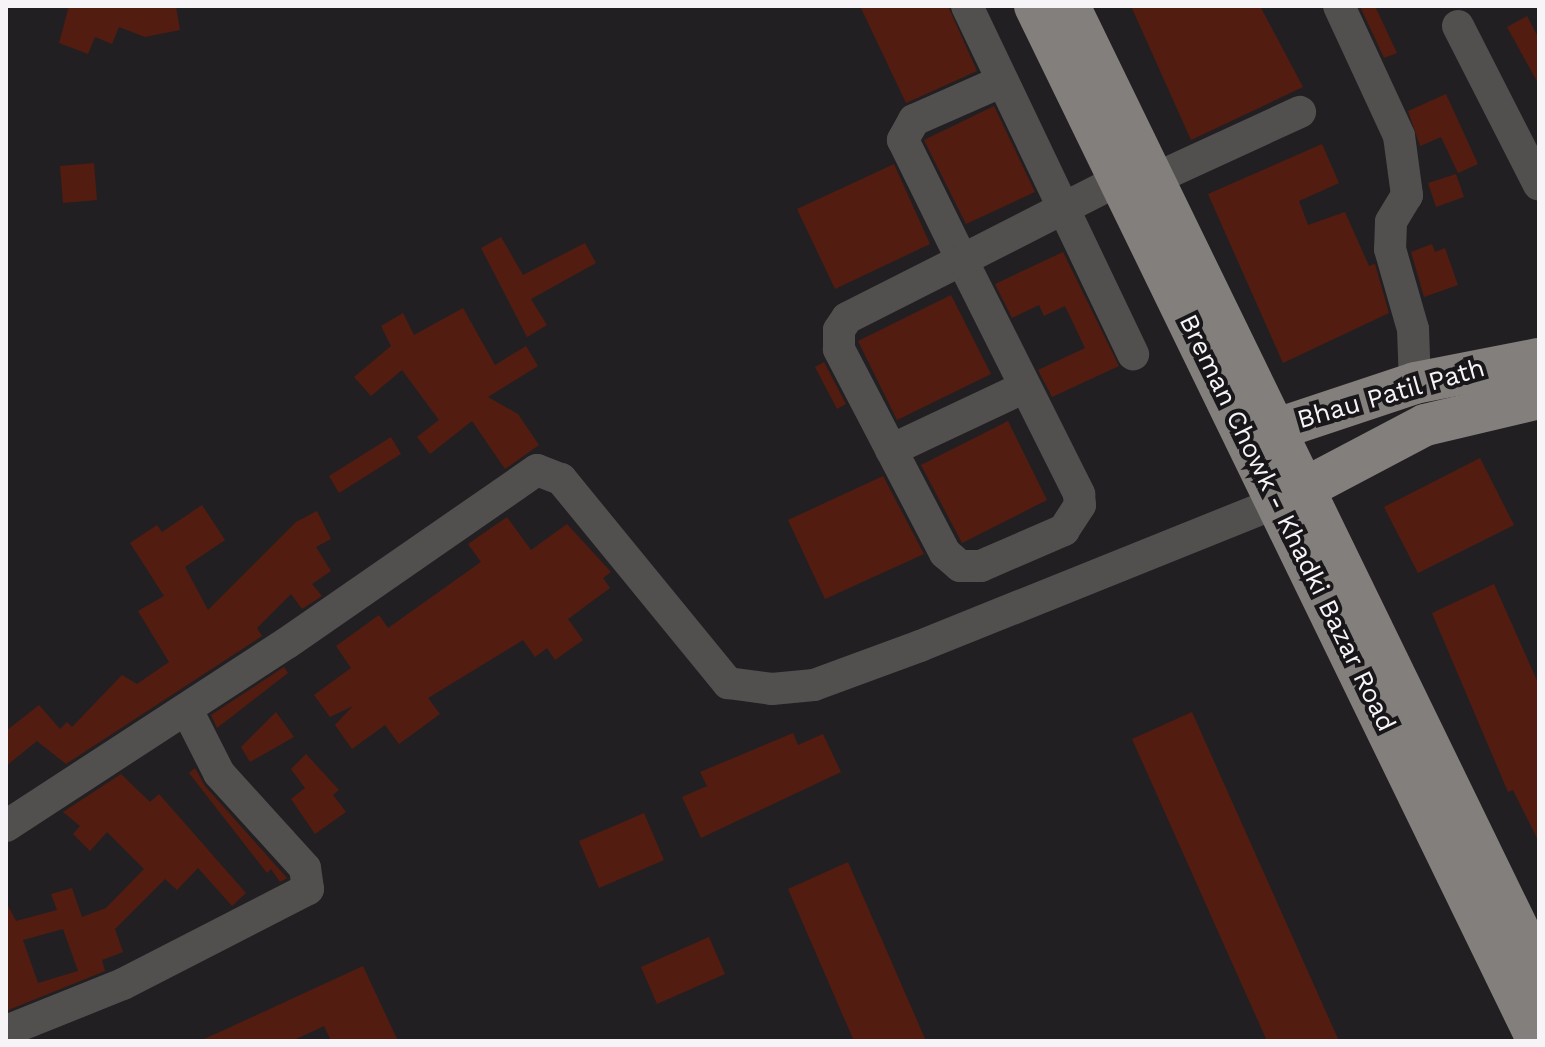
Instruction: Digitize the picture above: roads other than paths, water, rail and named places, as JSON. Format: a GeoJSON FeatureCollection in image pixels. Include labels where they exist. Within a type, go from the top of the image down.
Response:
{"type":"FeatureCollection","features":[{"type":"Feature","properties":{"kind":"main road","name":"Breman Chowk - Khadki Bazar Road"},"geometry":{"type":"LineString","coordinates":[[1035,6],[1136,180],[1290,497],[1537,964]]}},
{"type":"Feature","properties":{"kind":"main road","name":"Breman Chowk - Khadki Bazar Road"},"geometry":{"type":"LineString","coordinates":[[1069,6],[1136,180]]}},
{"type":"Feature","properties":{"kind":"main road","name":"Bhau Patil Path"},"geometry":{"type":"LineString","coordinates":[[1259,434],[1415,383],[1539,359]]}},
{"type":"Feature","properties":{"kind":"main road","name":"Bhau Patil Path"},"geometry":{"type":"LineString","coordinates":[[1290,497],[1425,425],[1539,398]]}},
{"type":"Feature","properties":{"kind":"main road","name":"Breman Chowk - Khadki Bazar Road"},"geometry":{"type":"LineString","coordinates":[[1290,497],[1538,1041]]}},
{"type":"Feature","properties":{"kind":"street"},"geometry":{"type":"LineString","coordinates":[[967,6],[998,83],[1133,354]]}},
{"type":"Feature","properties":{"kind":"street"},"geometry":{"type":"LineString","coordinates":[[1339,6],[1399,136],[1407,195],[1391,222],[1390,249],[1413,329],[1415,383]]}},
{"type":"Feature","properties":{"kind":"street"},"geometry":{"type":"LineString","coordinates":[[1458,26],[1539,185]]}},
{"type":"Feature","properties":{"kind":"street"},"geometry":{"type":"LineString","coordinates":[[998,83],[914,120],[902,134],[962,260],[1079,494],[1078,514],[1064,530],[981,566],[960,566],[945,553],[839,349],[839,330],[847,318],[962,260],[1061,209],[1300,112]]}},
{"type":"Feature","properties":{"kind":"street"},"geometry":{"type":"LineString","coordinates":[[891,450],[1025,387]]}},
{"type":"Feature","properties":{"kind":"street"},"geometry":{"type":"LineString","coordinates":[[6,826],[187,710],[537,470],[561,479],[728,683],[772,689],[814,685],[920,646],[1290,497]]}},
{"type":"Feature","properties":{"kind":"street"},"geometry":{"type":"LineString","coordinates":[[14,1033],[220,938],[308,889],[305,868],[219,773],[187,710]]}}]}
